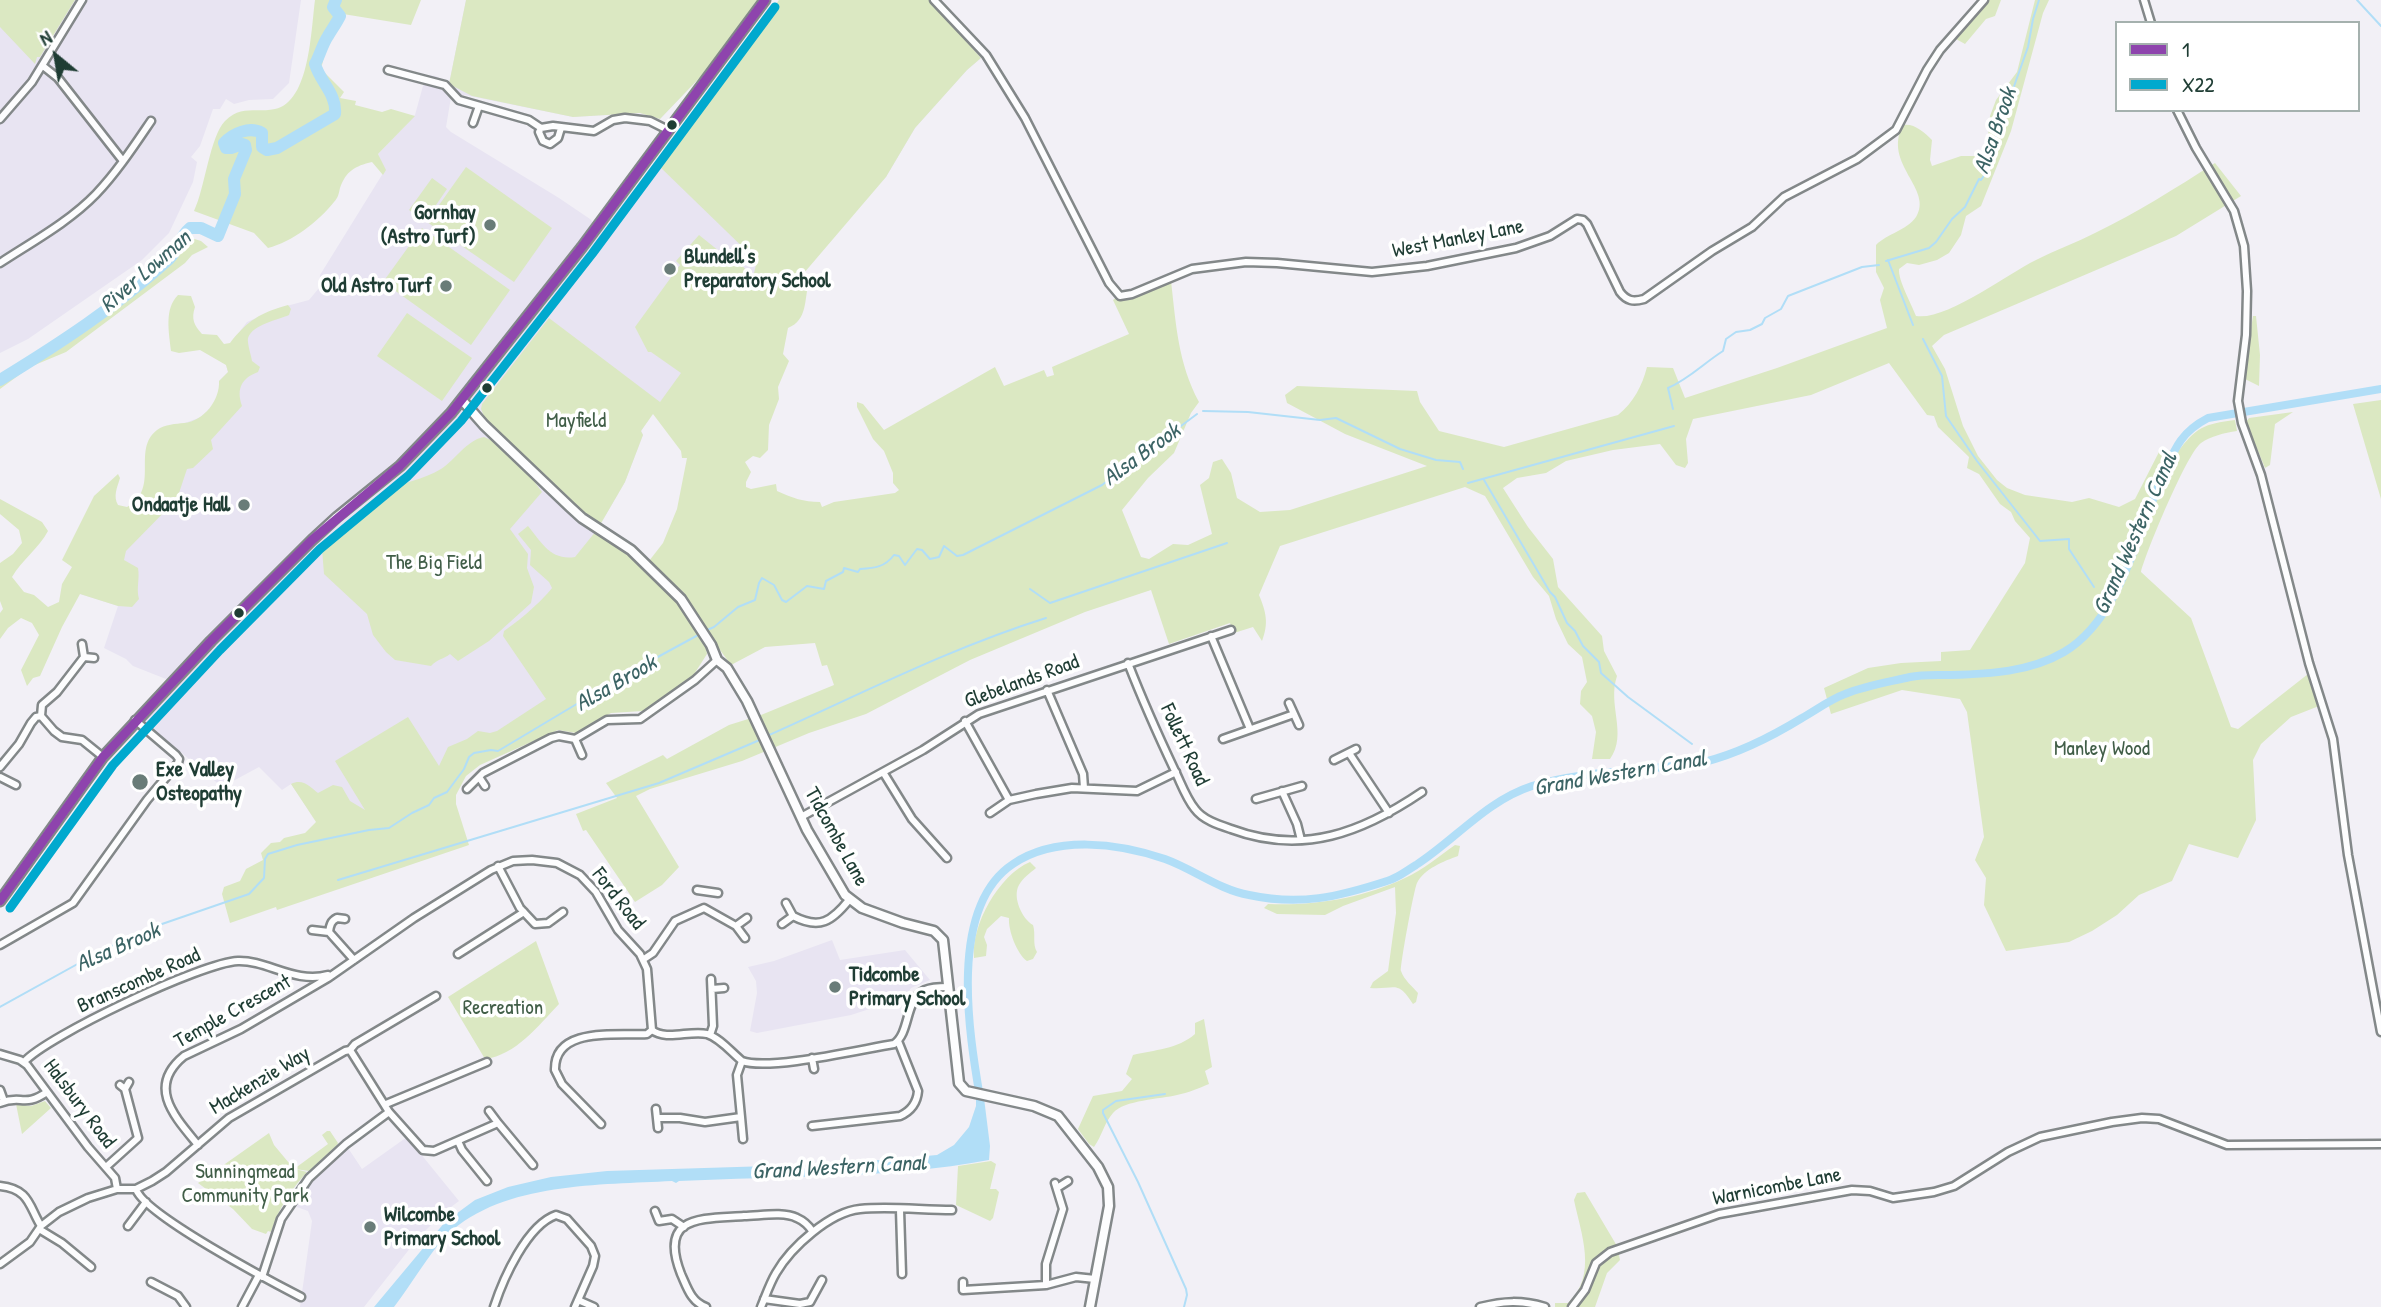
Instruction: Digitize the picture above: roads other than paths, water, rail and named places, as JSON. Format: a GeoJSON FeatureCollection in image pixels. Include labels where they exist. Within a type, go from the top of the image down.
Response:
{"type":"FeatureCollection","features":[{"type":"Feature","properties":{"kind":"street"},"geometry":{"type":"LineString","coordinates":[[0,119],[43,66],[82,0]]}},
{"type":"Feature","properties":{"kind":"street"},"geometry":{"type":"LineString","coordinates":[[0,901],[103,757],[285,566],[337,517],[415,452],[462,400],[574,258],[765,0]]}},
{"type":"Feature","properties":{"kind":"street","name":"West Manley Lane"},"geometry":{"type":"LineString","coordinates":[[934,0],[986,55],[1025,118],[1086,240],[1117,294],[1132,294],[1192,269],[1246,262],[1372,272],[1427,266],[1516,248],[1550,236],[1577,219],[1587,224],[1620,292],[1630,300],[1644,299],[1712,251],[1752,227],[1784,197],[1857,159],[1889,136],[1896,130],[1940,50],[1984,0]]}},
{"type":"Feature","properties":{"kind":"street"},"geometry":{"type":"LineString","coordinates":[[2144,0],[2150,21]]}},
{"type":"Feature","properties":{"kind":"street"},"geometry":{"type":"LineString","coordinates":[[43,66],[58,78],[123,161]]}},
{"type":"Feature","properties":{"kind":"street"},"geometry":{"type":"LineString","coordinates":[[388,70],[445,85],[459,100],[529,120],[541,128],[553,126],[594,131],[613,120],[625,118],[650,121],[668,130]]}},
{"type":"Feature","properties":{"kind":"street"},"geometry":{"type":"LineString","coordinates":[[473,122],[479,106]]}},
{"type":"Feature","properties":{"kind":"street"},"geometry":{"type":"LineString","coordinates":[[2178,112],[2234,211],[2244,246],[2246,335],[2238,401],[2242,423],[2261,475],[2309,663],[2333,739],[2348,855],[2381,1032]]}},
{"type":"Feature","properties":{"kind":"street"},"geometry":{"type":"LineString","coordinates":[[0,263],[85,204],[123,161],[151,121]]}},
{"type":"Feature","properties":{"kind":"street"},"geometry":{"type":"LineString","coordinates":[[541,128],[539,132],[543,141],[550,144],[558,138],[561,128]]}},
{"type":"Feature","properties":{"kind":"street","name":"Tidcombe Lane"},"geometry":{"type":"LineString","coordinates":[[462,400],[484,425],[582,518],[642,560],[681,599],[706,637],[717,660],[727,668],[759,725],[801,817],[849,900],[874,913],[934,931],[940,936],[945,945],[957,1077],[962,1088],[972,1093],[1034,1106],[1058,1116],[1098,1167],[1108,1187],[1109,1206],[1090,1307]]}},
{"type":"Feature","properties":{"kind":"street","name":"Glebelands Road"},"geometry":{"type":"LineString","coordinates":[[801,817],[930,745],[979,714],[1231,630]]}},
{"type":"Feature","properties":{"kind":"street"},"geometry":{"type":"LineString","coordinates":[[1211,636],[1250,729]]}},
{"type":"Feature","properties":{"kind":"street"},"geometry":{"type":"LineString","coordinates":[[82,644],[85,657]]}},
{"type":"Feature","properties":{"kind":"street"},"geometry":{"type":"LineString","coordinates":[[85,657],[93,658]]}},
{"type":"Feature","properties":{"kind":"street"},"geometry":{"type":"LineString","coordinates":[[41,716],[42,705],[57,692],[85,657]]}},
{"type":"Feature","properties":{"kind":"street"},"geometry":{"type":"LineString","coordinates":[[467,789],[489,770],[551,738],[559,736],[575,739],[607,720],[640,719],[695,680],[717,660]]}},
{"type":"Feature","properties":{"kind":"street","name":"Follett Road"},"geometry":{"type":"LineString","coordinates":[[1128,663],[1176,772],[1195,809],[1208,820],[1268,840],[1301,840],[1348,832],[1389,813],[1422,792]]}},
{"type":"Feature","properties":{"kind":"street"},"geometry":{"type":"LineString","coordinates":[[1047,690],[1083,774],[1084,788]]}},
{"type":"Feature","properties":{"kind":"street"},"geometry":{"type":"LineString","coordinates":[[1289,703],[1299,725]]}},
{"type":"Feature","properties":{"kind":"street"},"geometry":{"type":"LineString","coordinates":[[1223,739],[1294,715]]}},
{"type":"Feature","properties":{"kind":"street"},"geometry":{"type":"LineString","coordinates":[[41,716],[62,737],[82,740],[103,757]]}},
{"type":"Feature","properties":{"kind":"street"},"geometry":{"type":"LineString","coordinates":[[0,767],[19,744],[31,723],[41,716]]}},
{"type":"Feature","properties":{"kind":"street"},"geometry":{"type":"LineString","coordinates":[[965,721],[1009,800]]}},
{"type":"Feature","properties":{"kind":"street"},"geometry":{"type":"LineString","coordinates":[[0,945],[73,903],[179,759],[137,722]]}},
{"type":"Feature","properties":{"kind":"street"},"geometry":{"type":"LineString","coordinates":[[575,739],[582,755]]}},
{"type":"Feature","properties":{"kind":"street"},"geometry":{"type":"LineString","coordinates":[[1334,760],[1356,749]]}},
{"type":"Feature","properties":{"kind":"street"},"geometry":{"type":"LineString","coordinates":[[1349,753],[1389,813]]}},
{"type":"Feature","properties":{"kind":"street"},"geometry":{"type":"LineString","coordinates":[[883,772],[912,819],[947,859]]}},
{"type":"Feature","properties":{"kind":"street"},"geometry":{"type":"LineString","coordinates":[[990,813],[1009,800],[1057,790],[1084,788],[1137,791],[1176,772]]}},
{"type":"Feature","properties":{"kind":"street"},"geometry":{"type":"LineString","coordinates":[[0,777],[16,785]]}},
{"type":"Feature","properties":{"kind":"street"},"geometry":{"type":"LineString","coordinates":[[479,777],[485,786]]}},
{"type":"Feature","properties":{"kind":"street"},"geometry":{"type":"LineString","coordinates":[[1256,799],[1302,786]]}},
{"type":"Feature","properties":{"kind":"street"},"geometry":{"type":"LineString","coordinates":[[1282,791],[1301,840]]}},
{"type":"Feature","properties":{"kind":"street","name":"Ford Road"},"geometry":{"type":"LineString","coordinates":[[385,939],[498,866],[513,861],[532,860],[557,863],[588,883],[618,930],[643,959],[647,969],[652,1030]]}},
{"type":"Feature","properties":{"kind":"street"},"geometry":{"type":"LineString","coordinates":[[498,866],[524,912],[538,925],[548,923],[563,912]]}},
{"type":"Feature","properties":{"kind":"street"},"geometry":{"type":"LineString","coordinates":[[697,890],[718,893]]}},
{"type":"Feature","properties":{"kind":"street"},"geometry":{"type":"LineString","coordinates":[[704,908],[708,891]]}},
{"type":"Feature","properties":{"kind":"street"},"geometry":{"type":"LineString","coordinates":[[786,902],[793,916],[806,921],[824,922],[834,917],[849,900]]}},
{"type":"Feature","properties":{"kind":"street"},"geometry":{"type":"LineString","coordinates":[[643,959],[653,953],[677,919],[704,908]]}},
{"type":"Feature","properties":{"kind":"street"},"geometry":{"type":"LineString","coordinates":[[704,908],[736,926],[745,938]]}},
{"type":"Feature","properties":{"kind":"street"},"geometry":{"type":"LineString","coordinates":[[458,954],[524,912]]}},
{"type":"Feature","properties":{"kind":"street"},"geometry":{"type":"LineString","coordinates":[[782,924],[793,916]]}},
{"type":"Feature","properties":{"kind":"street"},"geometry":{"type":"LineString","coordinates":[[736,926],[747,918]]}},
{"type":"Feature","properties":{"kind":"street"},"geometry":{"type":"LineString","coordinates":[[329,932],[333,920],[345,919]]}},
{"type":"Feature","properties":{"kind":"street"},"geometry":{"type":"LineString","coordinates":[[312,930],[329,932],[354,960]]}},
{"type":"Feature","properties":{"kind":"street","name":"Temple Crescent"},"geometry":{"type":"LineString","coordinates":[[198,1145],[181,1126],[169,1105],[165,1088],[170,1071],[184,1056],[241,1029],[335,973],[385,939]]}},
{"type":"Feature","properties":{"kind":"street","name":"Branscombe Road"},"geometry":{"type":"LineString","coordinates":[[24,1062],[93,1019],[187,977],[222,965],[246,961],[302,976],[335,973]]}},
{"type":"Feature","properties":{"kind":"street"},"geometry":{"type":"LineString","coordinates":[[302,976],[307,985],[305,990]]}},
{"type":"Feature","properties":{"kind":"street"},"geometry":{"type":"LineString","coordinates":[[710,1035],[713,1026],[711,979]]}},
{"type":"Feature","properties":{"kind":"street"},"geometry":{"type":"LineString","coordinates":[[601,1124],[599,1115],[562,1084],[552,1070],[560,1051],[576,1038],[647,1034],[652,1030],[659,1035],[702,1033],[710,1035],[742,1061],[752,1064],[784,1062],[894,1044],[902,1038],[908,1016],[921,993],[930,988],[948,986]]}},
{"type":"Feature","properties":{"kind":"street"},"geometry":{"type":"LineString","coordinates":[[712,989],[724,988]]}},
{"type":"Feature","properties":{"kind":"street","name":"Mackenzie Way"},"geometry":{"type":"LineString","coordinates":[[0,1264],[30,1242],[40,1228],[68,1208],[117,1189],[136,1189],[166,1172],[213,1130],[239,1112],[350,1050],[355,1044],[423,1000],[436,996]]}},
{"type":"Feature","properties":{"kind":"street"},"geometry":{"type":"LineString","coordinates":[[812,1126],[900,1115],[911,1109],[918,1097],[918,1090],[898,1041]]}},
{"type":"Feature","properties":{"kind":"street"},"geometry":{"type":"LineString","coordinates":[[350,1050],[389,1112],[423,1150],[434,1151],[498,1123]]}},
{"type":"Feature","properties":{"kind":"street"},"geometry":{"type":"LineString","coordinates":[[0,1054],[24,1062]]}},
{"type":"Feature","properties":{"kind":"street"},"geometry":{"type":"LineString","coordinates":[[812,1058],[814,1069]]}},
{"type":"Feature","properties":{"kind":"street"},"geometry":{"type":"LineString","coordinates":[[742,1061],[737,1075],[743,1139]]}},
{"type":"Feature","properties":{"kind":"street","name":"Halsbury Road"},"geometry":{"type":"LineString","coordinates":[[24,1062],[88,1147],[115,1178],[117,1189]]}},
{"type":"Feature","properties":{"kind":"street"},"geometry":{"type":"LineString","coordinates":[[386,1104],[486,1062]]}},
{"type":"Feature","properties":{"kind":"street","name":"Halsbury Road"},"geometry":{"type":"LineString","coordinates":[[106,1167],[138,1138],[122,1087],[129,1082]]}},
{"type":"Feature","properties":{"kind":"street"},"geometry":{"type":"LineString","coordinates":[[0,1090],[2,1102],[10,1099],[32,1101],[47,1092]]}},
{"type":"Feature","properties":{"kind":"street"},"geometry":{"type":"LineString","coordinates":[[656,1109],[658,1128]]}},
{"type":"Feature","properties":{"kind":"street"},"geometry":{"type":"LineString","coordinates":[[489,1111],[528,1162]]}},
{"type":"Feature","properties":{"kind":"street"},"geometry":{"type":"LineString","coordinates":[[242,1307],[260,1276],[281,1219],[309,1178],[345,1144],[389,1112]]}},
{"type":"Feature","properties":{"kind":"street"},"geometry":{"type":"LineString","coordinates":[[820,1116],[821,1125]]}},
{"type":"Feature","properties":{"kind":"street"},"geometry":{"type":"LineString","coordinates":[[657,1118],[705,1122],[741,1117]]}},
{"type":"Feature","properties":{"kind":"street","name":"Warnicombe Lane"},"geometry":{"type":"LineString","coordinates":[[1572,1307],[1585,1290],[1592,1270],[1602,1256],[1668,1231],[1719,1214],[1853,1190],[1870,1191],[1893,1198],[1944,1190],[2022,1144],[2088,1126],[2142,1118],[2159,1119],[2227,1145],[2381,1144]]}},
{"type":"Feature","properties":{"kind":"street"},"geometry":{"type":"LineString","coordinates":[[457,1141],[487,1181]]}},
{"type":"Feature","properties":{"kind":"street"},"geometry":{"type":"LineString","coordinates":[[1046,1285],[1046,1264],[1063,1209],[1056,1185],[1068,1181]]}},
{"type":"Feature","properties":{"kind":"street"},"geometry":{"type":"LineString","coordinates":[[0,1186],[9,1187],[23,1195],[34,1209],[40,1228],[92,1268]]}},
{"type":"Feature","properties":{"kind":"street"},"geometry":{"type":"LineString","coordinates":[[136,1189],[146,1202],[218,1253],[301,1297]]}},
{"type":"Feature","properties":{"kind":"street"},"geometry":{"type":"LineString","coordinates":[[128,1226],[146,1202]]}},
{"type":"Feature","properties":{"kind":"street"},"geometry":{"type":"LineString","coordinates":[[761,1307],[784,1261],[813,1232],[839,1216],[860,1209],[952,1210]]}},
{"type":"Feature","properties":{"kind":"street"},"geometry":{"type":"LineString","coordinates":[[900,1210],[902,1274]]}},
{"type":"Feature","properties":{"kind":"street"},"geometry":{"type":"LineString","coordinates":[[940,1210],[940,1219]]}},
{"type":"Feature","properties":{"kind":"street"},"geometry":{"type":"LineString","coordinates":[[655,1211],[662,1229]]}},
{"type":"Feature","properties":{"kind":"street"},"geometry":{"type":"LineString","coordinates":[[706,1307],[691,1297],[675,1257],[674,1243],[684,1227],[695,1220],[703,1219],[790,1215],[806,1223],[813,1232]]}},
{"type":"Feature","properties":{"kind":"street"},"geometry":{"type":"LineString","coordinates":[[494,1307],[503,1279],[533,1232],[551,1216],[562,1216],[591,1246],[595,1256],[593,1266],[576,1303],[594,1307]]}},
{"type":"Feature","properties":{"kind":"street"},"geometry":{"type":"LineString","coordinates":[[659,1221],[673,1219],[684,1227]]}},
{"type":"Feature","properties":{"kind":"street"},"geometry":{"type":"LineString","coordinates":[[902,1257],[912,1256]]}},
{"type":"Feature","properties":{"kind":"street"},"geometry":{"type":"LineString","coordinates":[[963,1282],[963,1290],[1046,1285],[1076,1277],[1095,1279]]}},
{"type":"Feature","properties":{"kind":"street"},"geometry":{"type":"LineString","coordinates":[[764,1299],[812,1304],[822,1280]]}},
{"type":"Feature","properties":{"kind":"street"},"geometry":{"type":"LineString","coordinates":[[151,1282],[178,1297],[186,1307]]}},
{"type":"Feature","properties":{"kind":"street"},"geometry":{"type":"LineString","coordinates":[[1480,1307],[1500,1301],[1520,1300],[1545,1307]]}},
{"type":"Feature","properties":{"kind":"water"},"geometry":{"type":"Polygon","coordinates":[[[976,1097],[984,1098],[990,1146],[989,1160],[874,1174],[585,1186],[525,1195],[497,1204],[471,1217],[448,1234],[394,1307],[374,1307],[445,1222],[475,1200],[508,1187],[551,1177],[607,1171],[834,1164],[937,1155],[954,1145],[969,1127],[976,1097]]]}},
{"type":"Feature","properties":{"kind":"waterway","name":"River Lowman"},"geometry":{"type":"LineString","coordinates":[[0,380],[129,293],[169,259],[190,228],[201,228],[218,236],[235,194],[234,179],[246,150],[242,144],[226,148],[224,143],[228,139],[252,130],[262,133],[262,147],[267,150],[277,148],[335,114],[331,94],[315,64],[340,16],[333,7],[336,0]]}},
{"type":"Feature","properties":{"kind":"waterway","name":"Alsa Brook"},"geometry":{"type":"LineString","coordinates":[[1886,261],[1929,248],[1936,242],[1952,219],[1965,207],[1979,179],[1985,174],[1982,172],[2028,47],[2039,0]]}},
{"type":"Feature","properties":{"kind":"waterway"},"geometry":{"type":"LineString","coordinates":[[2357,0],[2381,26]]}},
{"type":"Feature","properties":{"kind":"waterway"},"geometry":{"type":"LineString","coordinates":[[1888,260],[1913,325]]}},
{"type":"Feature","properties":{"kind":"waterway","name":"Alsa Brook"},"geometry":{"type":"LineString","coordinates":[[1673,409],[1668,388],[1723,351],[1726,339],[1736,332],[1750,330],[1762,324],[1765,318],[1781,309],[1788,296],[1862,267],[1879,265]]}},
{"type":"Feature","properties":{"kind":"waterway"},"geometry":{"type":"LineString","coordinates":[[1923,339],[1942,376],[1946,416],[1977,461],[2040,541],[2069,539],[2069,549],[2094,587]]}},
{"type":"Feature","properties":{"kind":"waterway","name":"Grand Western Canal"},"geometry":{"type":"LineString","coordinates":[[980,1098],[968,1007],[971,940],[979,910],[992,884],[1013,864],[1030,855],[1068,845],[1108,846],[1165,859],[1228,889],[1249,895],[1285,900],[1335,895],[1391,880],[1430,855],[1485,811],[1532,786],[1580,776],[1704,762],[1767,738],[1840,696],[1877,684],[1915,676],[1994,673],[2037,664],[2064,652],[2084,637],[2100,618],[2125,572],[2171,457],[2191,429],[2208,418],[2381,389]]}},
{"type":"Feature","properties":{"kind":"waterway","name":"Alsa Brook"},"geometry":{"type":"LineString","coordinates":[[1203,411],[1248,412],[1320,420],[1336,418],[1400,449],[1436,460],[1460,462],[1463,469]]}},
{"type":"Feature","properties":{"kind":"waterway","name":"Alsa Brook"},"geometry":{"type":"LineString","coordinates":[[705,631],[738,607],[755,600],[762,578],[774,585],[782,600],[786,602],[807,586],[824,589],[826,581],[843,572],[844,568],[858,572],[860,569],[883,564],[894,555],[899,556],[905,565],[917,549],[922,550],[930,559],[939,557],[944,546],[957,556],[963,555],[1102,485],[1197,414]]}},
{"type":"Feature","properties":{"kind":"waterway","name":"Alsa Brook"},"geometry":{"type":"LineString","coordinates":[[1468,483],[1674,426]]}},
{"type":"Feature","properties":{"kind":"waterway"},"geometry":{"type":"LineString","coordinates":[[1484,480],[1555,597],[1567,623],[1583,646],[1599,662],[1601,673],[1628,697],[1692,744]]}},
{"type":"Feature","properties":{"kind":"waterway"},"geometry":{"type":"LineString","coordinates":[[1030,589],[1050,603],[1227,543]]}},
{"type":"Feature","properties":{"kind":"waterway"},"geometry":{"type":"LineString","coordinates":[[767,736],[975,643],[1046,618]]}},
{"type":"Feature","properties":{"kind":"waterway","name":"Alsa Brook"},"geometry":{"type":"LineString","coordinates":[[0,1007],[101,951],[162,924],[249,894],[264,878],[265,859],[268,854],[297,845],[389,828],[447,792],[474,753],[498,751],[700,634]]}},
{"type":"Feature","properties":{"kind":"waterway"},"geometry":{"type":"LineString","coordinates":[[338,880],[659,783],[762,739]]}},
{"type":"Feature","properties":{"kind":"waterway"},"geometry":{"type":"LineString","coordinates":[[1165,1094],[1116,1101],[1103,1110],[1103,1113],[1138,1182],[1186,1289],[1184,1307]]}},
{"type":"Feature","properties":{"kind":"place","name":"Gornhay (Astro Turf)"},"geometry":{"type":"Point","coordinates":[490,225]}},
{"type":"Feature","properties":{"kind":"place","name":"Blundell's Preparatory School"},"geometry":{"type":"Point","coordinates":[670,269]}},
{"type":"Feature","properties":{"kind":"place","name":"Old Astro Turf"},"geometry":{"type":"Point","coordinates":[446,286]}},
{"type":"Feature","properties":{"kind":"place","name":"Ondaatje Hall"},"geometry":{"type":"Point","coordinates":[244,505]}},
{"type":"Feature","properties":{"kind":"place","name":"Exe Valley Osteopathy"},"geometry":{"type":"Point","coordinates":[140,782]}},
{"type":"Feature","properties":{"kind":"place","name":"Tidcombe Primary School"},"geometry":{"type":"Point","coordinates":[835,987]}},
{"type":"Feature","properties":{"kind":"place","name":"Wilcombe Primary School"},"geometry":{"type":"Point","coordinates":[370,1227]}},
{"type":"Feature","properties":{"kind":"park label","name":"Mayfield"},"geometry":{"type":"Point","coordinates":[576,421]}},
{"type":"Feature","properties":{"kind":"park label","name":"The Big Field"},"geometry":{"type":"Point","coordinates":[434,563]}},
{"type":"Feature","properties":{"kind":"park label","name":"Manley Wood"},"geometry":{"type":"Point","coordinates":[2102,749]}},
{"type":"Feature","properties":{"kind":"park label","name":"Recreation"},"geometry":{"type":"Point","coordinates":[503,1008]}},
{"type":"Feature","properties":{"kind":"park label","name":"Sunningmead Community Park"},"geometry":{"type":"Point","coordinates":[245,1184]}}]}
